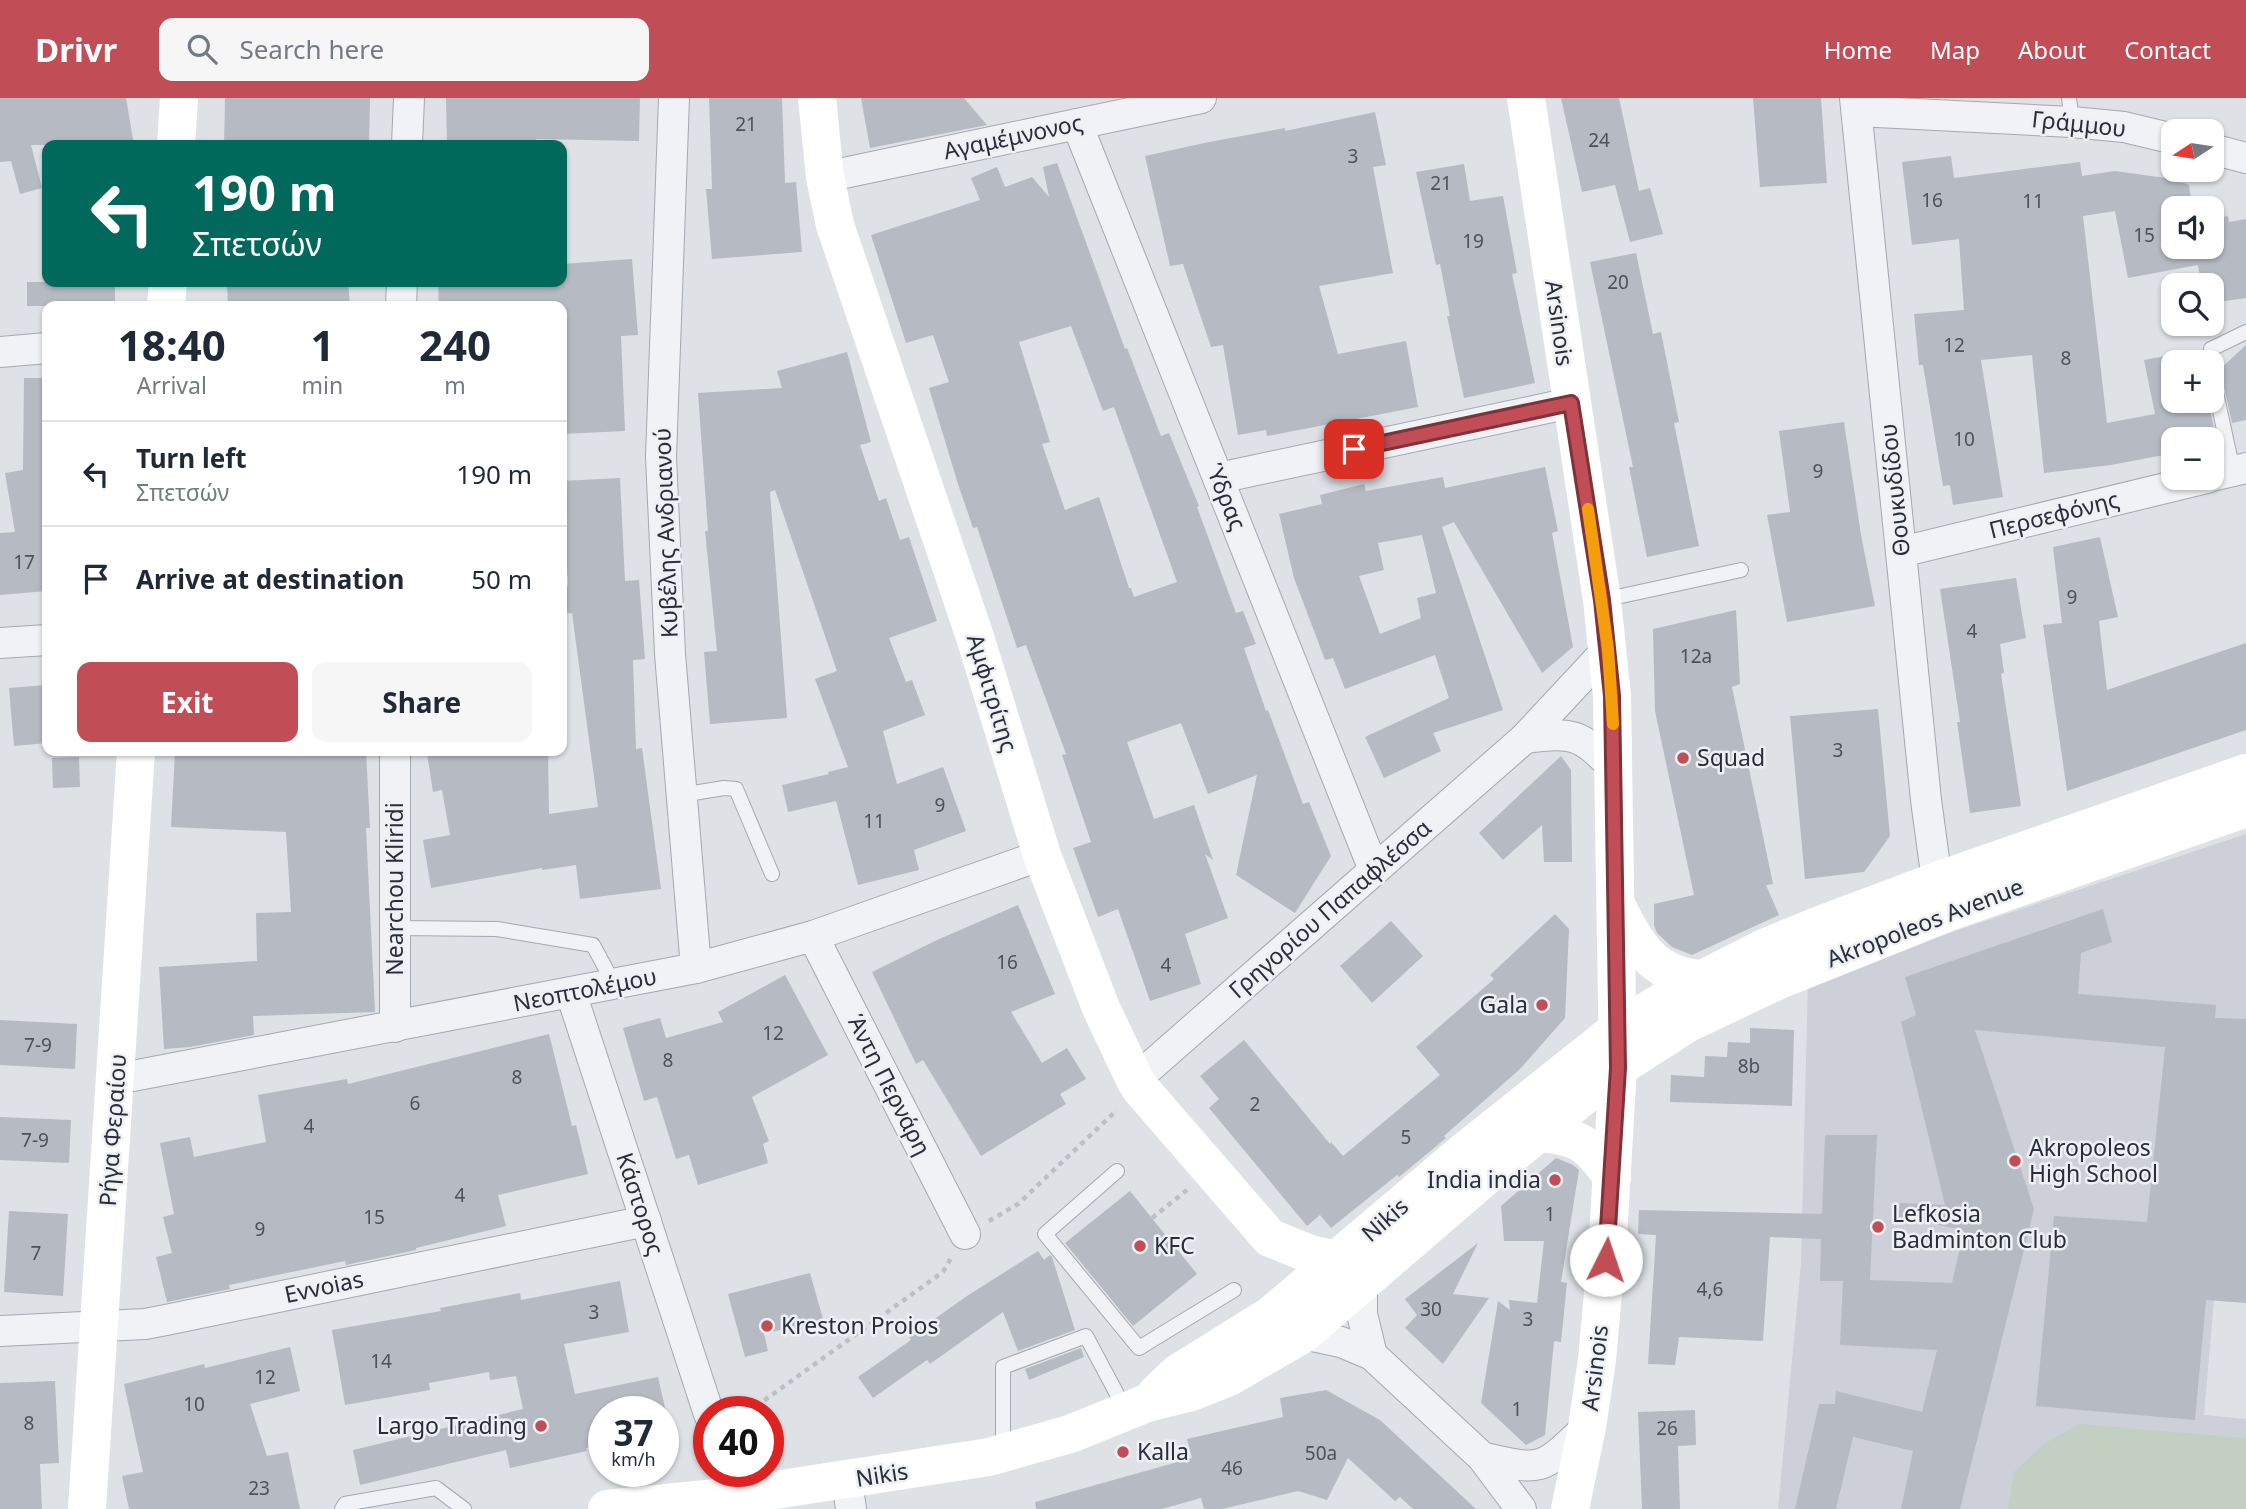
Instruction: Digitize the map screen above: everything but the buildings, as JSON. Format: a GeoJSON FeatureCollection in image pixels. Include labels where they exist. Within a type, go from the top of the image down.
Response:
{"type":"FeatureCollection","features":[{"type":"Feature","properties":{"kind":"main road"},"geometry":{"type":"LineString","coordinates":[[176,140],[179,98]]}},
{"type":"Feature","properties":{"kind":"main road","name":"Αμφιτρίτης"},"geometry":{"type":"LineString","coordinates":[[817,98],[825,177],[835,225],[975,637],[1042,855],[1101,1008],[1140,1088],[1270,1238],[1350,1273]]}},
{"type":"Feature","properties":{"kind":"main road","name":"Arsinois"},"geometry":{"type":"LineString","coordinates":[[1526,98],[1602,600],[1612,696],[1618,1068],[1598,1347],[1587,1427],[1570,1509]]}},
{"type":"Feature","properties":{"kind":"main road","name":"Ρήγα Φεραίου"},"geometry":{"type":"LineString","coordinates":[[87,1509],[117,1079],[136,756]]}},
{"type":"Feature","properties":{"kind":"main road","name":"Akropoleos Avenue"},"geometry":{"type":"LineString","coordinates":[[1618,1029],[1702,979],[1790,937],[1937,881],[2246,773]]}},
{"type":"Feature","properties":{"kind":"main road","name":"Akropoleos Avenue"},"geometry":{"type":"LineString","coordinates":[[1618,1068],[1688,1023],[1779,980],[1950,912],[2246,808]]}},
{"type":"Feature","properties":{"kind":"main road"},"geometry":{"type":"LineString","coordinates":[[1615,902],[1632,936],[1657,964],[1677,976],[1702,979]]}},
{"type":"Feature","properties":{"kind":"main road","name":"Nikis"},"geometry":{"type":"LineString","coordinates":[[1350,1273],[1466,1150],[1618,1029]]}},
{"type":"Feature","properties":{"kind":"main road","name":"Nikis"},"geometry":{"type":"LineString","coordinates":[[764,1487],[849,1495],[1070,1434],[1137,1407],[1178,1373],[1287,1325],[1350,1273],[1539,1133],[1618,1068]]}},
{"type":"Feature","properties":{"kind":"main road"},"geometry":{"type":"LineString","coordinates":[[1539,1133],[1558,1134],[1581,1142],[1592,1150],[1612,1177]]}},
{"type":"Feature","properties":{"kind":"main road"},"geometry":{"type":"LineString","coordinates":[[1270,1238],[1287,1325]]}},
{"type":"Feature","properties":{"kind":"main road","name":"Nikis"},"geometry":{"type":"LineString","coordinates":[[607,1509],[717,1487]]}},
{"type":"Feature","properties":{"kind":"street"},"geometry":{"type":"LineString","coordinates":[[407,140],[409,98]]}},
{"type":"Feature","properties":{"kind":"street","name":"Κυβέλης Ανδριανού"},"geometry":{"type":"LineString","coordinates":[[674,98],[662,457],[670,654],[696,968]]}},
{"type":"Feature","properties":{"kind":"street","name":"Αγαμέμνονος"},"geometry":{"type":"LineString","coordinates":[[825,177],[1201,98]]}},
{"type":"Feature","properties":{"kind":"street","name":"Γράμμου"},"geometry":{"type":"LineString","coordinates":[[1856,105],[2070,110],[2161,136]]}},
{"type":"Feature","properties":{"kind":"street","name":"Θουκυδίδου"},"geometry":{"type":"LineString","coordinates":[[1856,105],[1937,881]]}},
{"type":"Feature","properties":{"kind":"street","name":"Ύδρας"},"geometry":{"type":"LineString","coordinates":[[1077,124],[1374,870]]}},
{"type":"Feature","properties":{"kind":"street"},"geometry":{"type":"LineString","coordinates":[[2224,152],[2246,158]]}},
{"type":"Feature","properties":{"kind":"street"},"geometry":{"type":"LineString","coordinates":[[0,352],[42,348]]}},
{"type":"Feature","properties":{"kind":"street"},"geometry":{"type":"LineString","coordinates":[[1219,478],[1571,403]]}},
{"type":"Feature","properties":{"kind":"street","name":"Περσεφόνης"},"geometry":{"type":"LineString","coordinates":[[1901,552],[2225,473]]}},
{"type":"Feature","properties":{"kind":"street"},"geometry":{"type":"LineString","coordinates":[[0,643],[42,640]]}},
{"type":"Feature","properties":{"kind":"street","name":"Γρηγορίου Παπαφλέσσα"},"geometry":{"type":"LineString","coordinates":[[1135,1080],[1525,738],[1608,649]]}},
{"type":"Feature","properties":{"kind":"street"},"geometry":{"type":"LineString","coordinates":[[1525,738],[1565,734],[1579,738],[1592,746],[1613,767]]}},
{"type":"Feature","properties":{"kind":"street","name":"Nearchou Kliridi"},"geometry":{"type":"LineString","coordinates":[[395,756],[395,1027]]}},
{"type":"Feature","properties":{"kind":"street","name":"Νεοπτολέμου"},"geometry":{"type":"LineString","coordinates":[[117,1079],[696,968],[813,936],[1042,855]]}},
{"type":"Feature","properties":{"kind":"street","name":"Άντη Περνάρη"},"geometry":{"type":"LineString","coordinates":[[813,936],[965,1234]]}},
{"type":"Feature","properties":{"kind":"street","name":"Κάστορος"},"geometry":{"type":"LineString","coordinates":[[571,993],[703,1396]]}},
{"type":"Feature","properties":{"kind":"street","name":"Evvoias"},"geometry":{"type":"LineString","coordinates":[[0,1331],[166,1320],[646,1221]]}},
{"type":"Feature","properties":{"kind":"street"},"geometry":{"type":"LineString","coordinates":[[1350,1273],[1371,1354]]}},
{"type":"Feature","properties":{"kind":"street"},"geometry":{"type":"LineString","coordinates":[[1287,1325],[1371,1354],[1482,1457],[1521,1509]]}},
{"type":"Feature","properties":{"kind":"street"},"geometry":{"type":"LineString","coordinates":[[1482,1457],[1525,1467],[1542,1464],[1555,1457],[1587,1427]]}},
{"type":"Feature","properties":{"kind":"lane"},"geometry":{"type":"LineString","coordinates":[[2211,350],[2246,332]]}},
{"type":"Feature","properties":{"kind":"lane"},"geometry":{"type":"LineString","coordinates":[[2217,413],[2225,473]]}},
{"type":"Feature","properties":{"kind":"lane"},"geometry":{"type":"LineString","coordinates":[[1602,600],[1741,570]]}},
{"type":"Feature","properties":{"kind":"lane"},"geometry":{"type":"LineString","coordinates":[[681,795],[724,788],[736,789],[772,874]]}},
{"type":"Feature","properties":{"kind":"lane"},"geometry":{"type":"LineString","coordinates":[[395,928],[497,929],[593,945],[614,985]]}},
{"type":"Feature","properties":{"kind":"lane"},"geometry":{"type":"LineString","coordinates":[[1118,1171],[1045,1234],[1139,1348],[1234,1290]]}},
{"type":"Feature","properties":{"kind":"lane"},"geometry":{"type":"LineString","coordinates":[[1003,1453],[1003,1367],[1086,1336],[1137,1407]]}},
{"type":"Feature","properties":{"kind":"lane"},"geometry":{"type":"LineString","coordinates":[[342,1509],[345,1504],[436,1488],[464,1509]]}},
{"type":"Feature","properties":{"kind":"path"},"geometry":{"type":"LineString","coordinates":[[1152,1218],[1211,1169]]}},
{"type":"Feature","properties":{"kind":"shaded area","name":"Akropoleos High School"},"geometry":{"type":"Polygon","coordinates":[[[2246,834],[2246,1059],[2235,1058],[2204,1415],[2246,1419],[2246,1509],[1778,1509],[1801,1264],[1808,980],[2246,834]]]}},
{"type":"Feature","properties":{"kind":"green space"},"geometry":{"type":"Polygon","coordinates":[[[2079,1424],[2246,1438],[2246,1509],[2008,1509],[2014,1472],[2044,1444],[2079,1424]]]}},
{"type":"Feature","properties":{"kind":"slow traffic"},"geometry":{"type":"LineString","coordinates":[[1588,509],[1608,649],[1613,724]]}},
{"type":"Feature","properties":{"kind":"place","name":"Squad"},"geometry":{"type":"Point","coordinates":[1683,758]}},
{"type":"Feature","properties":{"kind":"place","name":"Gala"},"geometry":{"type":"Point","coordinates":[1542,1005]}},
{"type":"Feature","properties":{"kind":"place","name":"Akropoleos High School"},"geometry":{"type":"Point","coordinates":[2015,1161]}},
{"type":"Feature","properties":{"kind":"place","name":"India india"},"geometry":{"type":"Point","coordinates":[1555,1180]}},
{"type":"Feature","properties":{"kind":"place","name":"Lefkosia Badminton Club"},"geometry":{"type":"Point","coordinates":[1878,1227]}},
{"type":"Feature","properties":{"kind":"place","name":"KFC"},"geometry":{"type":"Point","coordinates":[1140,1246]}},
{"type":"Feature","properties":{"kind":"place","name":"Kreston Proios"},"geometry":{"type":"Point","coordinates":[767,1326]}},
{"type":"Feature","properties":{"kind":"place","name":"Largo Trading"},"geometry":{"type":"Point","coordinates":[541,1426]}},
{"type":"Feature","properties":{"kind":"place","name":"Kalla"},"geometry":{"type":"Point","coordinates":[1123,1452]}},
{"type":"Feature","properties":{"kind":"route"},"geometry":{"type":"LineString","coordinates":[[1354,449],[1571,403],[1602,600],[1612,696],[1618,1068],[1606,1260]]}}]}
